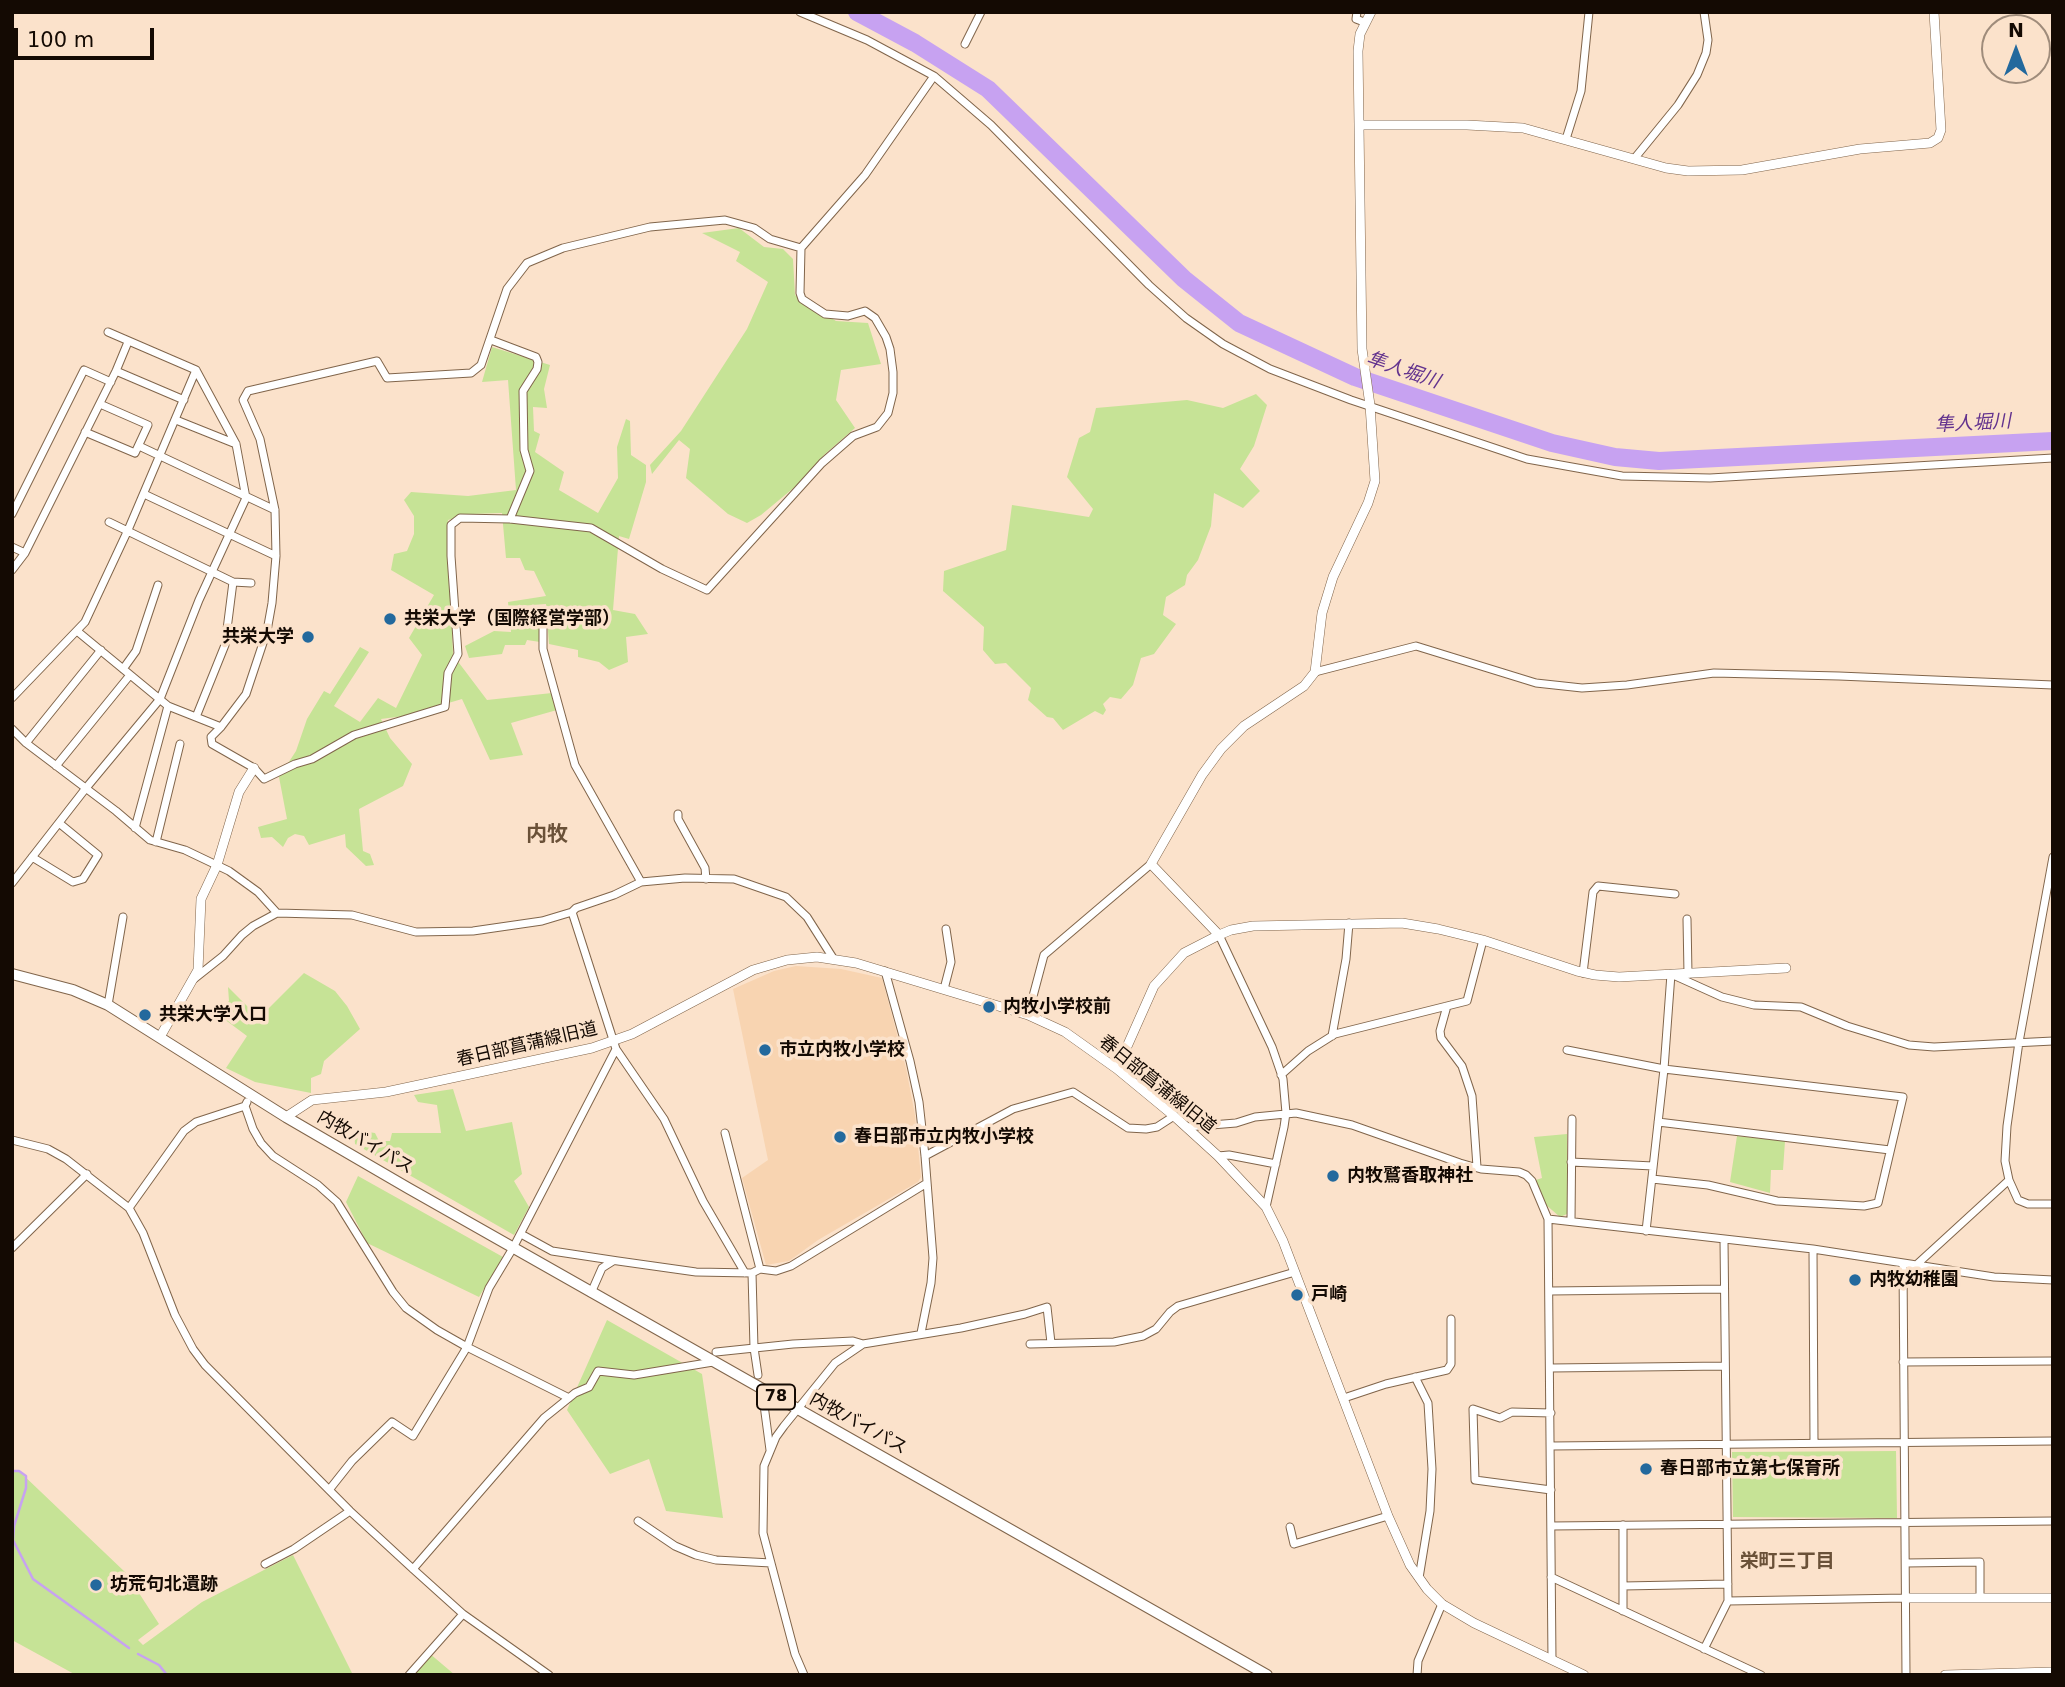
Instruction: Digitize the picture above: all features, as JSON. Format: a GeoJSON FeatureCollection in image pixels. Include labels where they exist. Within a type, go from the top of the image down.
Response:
{"type":"FeatureCollection","features":[{"type":"Feature","properties":{"kind":"main road","name":"78"},"geometry":{"type":"LineString","coordinates":[[12,974],[56,984],[108,1005],[160,1037],[248,1101],[286,1117]]}},
{"type":"Feature","properties":{"kind":"main road","name":"内牧バイパス"},"geometry":{"type":"LineString","coordinates":[[286,1117],[591,1293],[714,1357],[798,1410],[1267,1675]]}},
{"type":"Feature","properties":{"kind":"street"},"geometry":{"type":"LineString","coordinates":[[800,12],[867,40],[934,76],[991,125],[1149,285],[1186,318],[1223,344],[1270,369],[1351,401],[1370,405],[1527,459],[1622,477],[1710,478],[2053,458]]}},
{"type":"Feature","properties":{"kind":"street"},"geometry":{"type":"LineString","coordinates":[[965,44],[981,12]]}},
{"type":"Feature","properties":{"kind":"street"},"geometry":{"type":"LineString","coordinates":[[1357,12],[1356,19],[1364,22]]}},
{"type":"Feature","properties":{"kind":"street"},"geometry":{"type":"LineString","coordinates":[[1028,1015],[1044,955],[1151,864],[1202,775],[1221,749],[1244,726],[1304,686],[1315,672],[1322,613],[1333,577],[1368,503],[1375,481],[1370,405],[1362,349],[1358,51],[1364,22],[1371,12]]}},
{"type":"Feature","properties":{"kind":"street"},"geometry":{"type":"LineString","coordinates":[[1566,139],[1581,91],[1589,12]]}},
{"type":"Feature","properties":{"kind":"street"},"geometry":{"type":"LineString","coordinates":[[1634,159],[1678,105],[1698,75],[1708,40],[1704,12]]}},
{"type":"Feature","properties":{"kind":"street"},"geometry":{"type":"LineString","coordinates":[[1359,125],[1523,128],[1677,169],[1724,172],[1860,149],[1930,143],[1938,138],[1941,130],[1934,12]]}},
{"type":"Feature","properties":{"kind":"street"},"geometry":{"type":"LineString","coordinates":[[801,248],[770,239],[754,228],[725,220],[650,227],[563,248],[527,263],[507,289],[481,365],[471,373],[387,378],[377,361],[248,391],[243,400],[260,439],[275,510],[276,556],[272,603],[258,662],[246,694],[211,737],[212,744],[254,768],[264,779],[312,759],[354,735],[445,707],[449,673],[458,654],[450,556],[451,525],[460,519],[510,519],[591,528],[662,569],[707,590],[822,463],[858,432],[877,427],[888,414],[893,372],[886,337],[874,318],[865,311],[848,316],[825,314],[802,299],[801,248],[865,175],[934,76]]}},
{"type":"Feature","properties":{"kind":"street"},"geometry":{"type":"LineString","coordinates":[[12,883],[160,699],[212,571],[246,498],[236,444],[196,370],[108,332]]}},
{"type":"Feature","properties":{"kind":"street"},"geometry":{"type":"LineString","coordinates":[[491,340],[536,357],[538,362],[537,369],[523,391],[524,450],[530,471],[510,519]]}},
{"type":"Feature","properties":{"kind":"street"},"geometry":{"type":"LineString","coordinates":[[12,570],[25,553],[111,382],[128,342]]}},
{"type":"Feature","properties":{"kind":"street"},"geometry":{"type":"LineString","coordinates":[[12,514],[84,370],[111,382]]}},
{"type":"Feature","properties":{"kind":"street"},"geometry":{"type":"LineString","coordinates":[[12,698],[85,622],[144,494],[196,370]]}},
{"type":"Feature","properties":{"kind":"street"},"geometry":{"type":"LineString","coordinates":[[116,371],[184,400]]}},
{"type":"Feature","properties":{"kind":"street"},"geometry":{"type":"LineString","coordinates":[[85,432],[135,453],[139,446],[148,425],[100,404]]}},
{"type":"Feature","properties":{"kind":"street"},"geometry":{"type":"LineString","coordinates":[[176,420],[236,444]]}},
{"type":"Feature","properties":{"kind":"street"},"geometry":{"type":"LineString","coordinates":[[139,446],[275,510]]}},
{"type":"Feature","properties":{"kind":"street"},"geometry":{"type":"LineString","coordinates":[[144,494],[276,556]]}},
{"type":"Feature","properties":{"kind":"street"},"geometry":{"type":"LineString","coordinates":[[109,522],[233,582],[251,583]]}},
{"type":"Feature","properties":{"kind":"street"},"geometry":{"type":"LineString","coordinates":[[12,547],[25,553]]}},
{"type":"Feature","properties":{"kind":"street"},"geometry":{"type":"LineString","coordinates":[[196,717],[225,645],[233,582]]}},
{"type":"Feature","properties":{"kind":"street"},"geometry":{"type":"LineString","coordinates":[[123,669],[136,651],[158,585]]}},
{"type":"Feature","properties":{"kind":"street"},"geometry":{"type":"LineString","coordinates":[[543,617],[543,649],[575,765],[641,882]]}},
{"type":"Feature","properties":{"kind":"street"},"geometry":{"type":"LineString","coordinates":[[77,631],[169,706],[221,727]]}},
{"type":"Feature","properties":{"kind":"street"},"geometry":{"type":"LineString","coordinates":[[1315,672],[1416,646],[1536,683],[1582,688],[1627,685],[1714,673],[2053,685]]}},
{"type":"Feature","properties":{"kind":"street"},"geometry":{"type":"LineString","coordinates":[[26,743],[101,650]]}},
{"type":"Feature","properties":{"kind":"street"},"geometry":{"type":"LineString","coordinates":[[56,766],[130,675]]}},
{"type":"Feature","properties":{"kind":"street"},"geometry":{"type":"LineString","coordinates":[[135,828],[169,706]]}},
{"type":"Feature","properties":{"kind":"street"},"geometry":{"type":"LineString","coordinates":[[12,729],[26,743],[135,828],[156,842],[185,850],[244,881],[277,913]]}},
{"type":"Feature","properties":{"kind":"street"},"geometry":{"type":"LineString","coordinates":[[156,842],[180,744]]}},
{"type":"Feature","properties":{"kind":"street"},"geometry":{"type":"LineString","coordinates":[[160,1037],[194,979],[200,962],[201,900],[216,866],[239,792],[254,768]]}},
{"type":"Feature","properties":{"kind":"street"},"geometry":{"type":"LineString","coordinates":[[678,814],[678,819],[705,868],[706,879]]}},
{"type":"Feature","properties":{"kind":"street"},"geometry":{"type":"LineString","coordinates":[[32,857],[73,882],[83,879],[98,855],[59,823]]}},
{"type":"Feature","properties":{"kind":"street"},"geometry":{"type":"LineString","coordinates":[[2053,857],[2019,1042],[2007,1126],[2005,1161],[2009,1180],[2018,1200],[2028,1204],[2053,1204]]}},
{"type":"Feature","properties":{"kind":"street"},"geometry":{"type":"LineString","coordinates":[[1151,864],[1219,935],[1272,1047],[1282,1075],[1286,1113],[1266,1207]]}},
{"type":"Feature","properties":{"kind":"street"},"geometry":{"type":"LineString","coordinates":[[194,979],[223,956],[247,930],[277,913],[352,915],[416,932],[499,929],[572,912],[641,882],[706,879],[734,879],[786,897],[807,917],[833,958]]}},
{"type":"Feature","properties":{"kind":"street"},"geometry":{"type":"LineString","coordinates":[[1583,973],[1593,892],[1598,886],[1675,894]]}},
{"type":"Feature","properties":{"kind":"street"},"geometry":{"type":"LineString","coordinates":[[572,912],[615,1045],[664,1119],[703,1201],[749,1273],[758,1375]]}},
{"type":"Feature","properties":{"kind":"street"},"geometry":{"type":"LineString","coordinates":[[108,1005],[123,917]]}},
{"type":"Feature","properties":{"kind":"street"},"geometry":{"type":"LineString","coordinates":[[1687,919],[1688,974]]}},
{"type":"Feature","properties":{"kind":"street"},"geometry":{"type":"LineString","coordinates":[[1332,1036],[1346,959],[1349,923]]}},
{"type":"Feature","properties":{"kind":"street"},"geometry":{"type":"LineString","coordinates":[[1117,1069],[1154,986],[1184,953],[1231,930],[1254,926],[1402,923],[1483,940],[1583,973],[1619,977],[1786,968]]}},
{"type":"Feature","properties":{"kind":"street"},"geometry":{"type":"LineString","coordinates":[[944,989],[951,962],[946,929]]}},
{"type":"Feature","properties":{"kind":"street"},"geometry":{"type":"LineString","coordinates":[[1282,1075],[1308,1051],[1332,1036],[1360,1026],[1467,1001],[1483,940]]}},
{"type":"Feature","properties":{"kind":"street","name":"春日部菖蒲線旧道"},"geometry":{"type":"LineString","coordinates":[[286,1117],[312,1100],[386,1092],[615,1045],[770,964],[804,958],[833,958],[885,971],[1028,1015],[1065,1032],[1117,1069],[1187,1127],[1266,1207],[1283,1241],[1388,1516],[1404,1553],[1419,1578],[1442,1604],[1474,1623],[1584,1675]]}},
{"type":"Feature","properties":{"kind":"street"},"geometry":{"type":"LineString","coordinates":[[885,971],[919,1102],[925,1156],[933,1258],[921,1333]]}},
{"type":"Feature","properties":{"kind":"street"},"geometry":{"type":"LineString","coordinates":[[1671,974],[1721,997],[1754,1005],[1801,1007],[1847,1027],[1909,1045],[1934,1047],[2053,1041]]}},
{"type":"Feature","properties":{"kind":"street"},"geometry":{"type":"LineString","coordinates":[[1646,1231],[1664,1069],[1671,974]]}},
{"type":"Feature","properties":{"kind":"street"},"geometry":{"type":"LineString","coordinates":[[1447,1006],[1440,1031],[1441,1038],[1462,1066],[1472,1096],[1476,1167]]}},
{"type":"Feature","properties":{"kind":"street"},"geometry":{"type":"LineString","coordinates":[[329,1490],[352,1461],[392,1422],[413,1437],[467,1347],[489,1288],[513,1248],[615,1045]]}},
{"type":"Feature","properties":{"kind":"street"},"geometry":{"type":"LineString","coordinates":[[1567,1050],[1664,1069],[1903,1097],[1878,1203],[1864,1206],[1777,1201],[1708,1185],[1652,1179]]}},
{"type":"Feature","properties":{"kind":"street"},"geometry":{"type":"LineString","coordinates":[[925,1156],[1013,1109],[1073,1092],[1128,1128],[1157,1127],[1174,1116]]}},
{"type":"Feature","properties":{"kind":"street"},"geometry":{"type":"LineString","coordinates":[[129,1208],[184,1131],[197,1122],[248,1101],[253,1129],[261,1143],[273,1156],[318,1185],[337,1202],[393,1292],[406,1308],[467,1347],[569,1398]]}},
{"type":"Feature","properties":{"kind":"street"},"geometry":{"type":"LineString","coordinates":[[1187,1127],[1236,1123],[1255,1117],[1286,1113],[1322,1117],[1476,1167],[1519,1172],[1532,1181],[1548,1219],[1552,1659]]}},
{"type":"Feature","properties":{"kind":"street"},"geometry":{"type":"LineString","coordinates":[[1571,1222],[1572,1119]]}},
{"type":"Feature","properties":{"kind":"street"},"geometry":{"type":"LineString","coordinates":[[1658,1122],[1889,1150]]}},
{"type":"Feature","properties":{"kind":"street"},"geometry":{"type":"LineString","coordinates":[[725,1133],[760,1269]]}},
{"type":"Feature","properties":{"kind":"street"},"geometry":{"type":"LineString","coordinates":[[12,1140],[48,1149],[87,1174],[129,1208],[143,1233],[174,1315],[193,1349],[205,1364],[350,1511],[413,1569],[463,1614],[549,1675]]}},
{"type":"Feature","properties":{"kind":"street"},"geometry":{"type":"LineString","coordinates":[[1218,1156],[1229,1155],[1276,1164]]}},
{"type":"Feature","properties":{"kind":"street"},"geometry":{"type":"LineString","coordinates":[[1571,1163],[1653,1166]]}},
{"type":"Feature","properties":{"kind":"street"},"geometry":{"type":"LineString","coordinates":[[12,1248],[87,1174]]}},
{"type":"Feature","properties":{"kind":"street"},"geometry":{"type":"LineString","coordinates":[[1914,1266],[2009,1180]]}},
{"type":"Feature","properties":{"kind":"street"},"geometry":{"type":"LineString","coordinates":[[520,1234],[552,1251],[614,1261],[696,1272],[749,1273],[760,1269],[776,1271],[791,1266],[927,1183]]}},
{"type":"Feature","properties":{"kind":"street"},"geometry":{"type":"LineString","coordinates":[[1548,1219],[1814,1249],[1994,1278],[2053,1280]]}},
{"type":"Feature","properties":{"kind":"street"},"geometry":{"type":"LineString","coordinates":[[1704,1649],[1728,1601],[1724,1240]]}},
{"type":"Feature","properties":{"kind":"street"},"geometry":{"type":"LineString","coordinates":[[1814,1249],[1814,1443]]}},
{"type":"Feature","properties":{"kind":"street"},"geometry":{"type":"LineString","coordinates":[[591,1293],[602,1268],[614,1261]]}},
{"type":"Feature","properties":{"kind":"street"},"geometry":{"type":"LineString","coordinates":[[1903,1264],[1906,1675]]}},
{"type":"Feature","properties":{"kind":"street"},"geometry":{"type":"LineString","coordinates":[[1030,1344],[1114,1342],[1143,1336],[1156,1329],[1178,1306],[1295,1272]]}},
{"type":"Feature","properties":{"kind":"street"},"geometry":{"type":"LineString","coordinates":[[1550,1291],[1724,1289]]}},
{"type":"Feature","properties":{"kind":"street"},"geometry":{"type":"LineString","coordinates":[[804,1675],[795,1654],[763,1533],[764,1466],[776,1437],[835,1363],[863,1344],[986,1322],[1046,1307],[1051,1343]]}},
{"type":"Feature","properties":{"kind":"street"},"geometry":{"type":"LineString","coordinates":[[1344,1398],[1447,1370],[1451,1364],[1451,1319]]}},
{"type":"Feature","properties":{"kind":"street"},"geometry":{"type":"LineString","coordinates":[[413,1569],[544,1418],[569,1398],[589,1387],[598,1371],[634,1375],[754,1349],[818,1342],[853,1341],[863,1344]]}},
{"type":"Feature","properties":{"kind":"street"},"geometry":{"type":"LineString","coordinates":[[1903,1362],[2053,1361]]}},
{"type":"Feature","properties":{"kind":"street"},"geometry":{"type":"LineString","coordinates":[[1550,1368],[1725,1366]]}},
{"type":"Feature","properties":{"kind":"street"},"geometry":{"type":"LineString","coordinates":[[1415,1377],[1428,1404],[1432,1469],[1430,1511],[1419,1578]]}},
{"type":"Feature","properties":{"kind":"street"},"geometry":{"type":"LineString","coordinates":[[764,1405],[770,1450]]}},
{"type":"Feature","properties":{"kind":"street"},"geometry":{"type":"LineString","coordinates":[[1550,1413],[1512,1412],[1500,1418],[1472,1409],[1475,1480],[1551,1490]]}},
{"type":"Feature","properties":{"kind":"street"},"geometry":{"type":"LineString","coordinates":[[1551,1446],[2053,1440]]}},
{"type":"Feature","properties":{"kind":"street"},"geometry":{"type":"LineString","coordinates":[[265,1564],[295,1549],[350,1511]]}},
{"type":"Feature","properties":{"kind":"street"},"geometry":{"type":"LineString","coordinates":[[1290,1527],[1294,1544],[1388,1516]]}},
{"type":"Feature","properties":{"kind":"street"},"geometry":{"type":"LineString","coordinates":[[638,1521],[675,1546],[696,1555],[716,1560],[771,1563]]}},
{"type":"Feature","properties":{"kind":"street"},"geometry":{"type":"LineString","coordinates":[[1551,1526],[2053,1521]]}},
{"type":"Feature","properties":{"kind":"street"},"geometry":{"type":"LineString","coordinates":[[1623,1525],[1623,1611]]}},
{"type":"Feature","properties":{"kind":"street"},"geometry":{"type":"LineString","coordinates":[[1906,1563],[1980,1562],[1980,1598]]}},
{"type":"Feature","properties":{"kind":"street"},"geometry":{"type":"LineString","coordinates":[[1551,1577],[1761,1675]]}},
{"type":"Feature","properties":{"kind":"street"},"geometry":{"type":"LineString","coordinates":[[1623,1586],[1728,1584]]}},
{"type":"Feature","properties":{"kind":"street"},"geometry":{"type":"LineString","coordinates":[[1728,1601],[2053,1598]]}},
{"type":"Feature","properties":{"kind":"street"},"geometry":{"type":"LineString","coordinates":[[1417,1675],[1418,1661],[1442,1604]]}},
{"type":"Feature","properties":{"kind":"street"},"geometry":{"type":"LineString","coordinates":[[409,1675],[463,1614]]}},
{"type":"Feature","properties":{"kind":"street"},"geometry":{"type":"LineString","coordinates":[[1945,1675],[2053,1672]]}},
{"type":"Feature","properties":{"kind":"shaded area","name":"春日部市立内牧小学校"},"geometry":{"type":"Polygon","coordinates":[[[796,966],[841,969],[882,978],[906,1068],[915,1115],[921,1177],[918,1182],[818,1240],[789,1261],[766,1265],[742,1178],[768,1160],[733,989],[774,971],[796,966]]]}},
{"type":"Feature","properties":{"kind":"green space"},"geometry":{"type":"Polygon","coordinates":[[[739,228],[764,247],[783,249],[793,259],[795,295],[836,321],[868,323],[881,364],[841,370],[836,400],[855,428],[825,454],[802,481],[761,515],[747,523],[728,514],[686,478],[690,449],[679,440],[652,474],[650,465],[681,431],[747,329],[768,282],[736,261],[740,252],[702,233],[739,228]]]}},
{"type":"Feature","properties":{"kind":"green space"},"geometry":{"type":"Polygon","coordinates":[[[492,347],[550,365],[544,389],[547,408],[533,407],[534,431],[540,434],[535,452],[564,472],[559,490],[598,513],[618,478],[617,447],[626,419],[630,421],[631,455],[646,465],[646,482],[629,539],[619,536],[613,610],[635,614],[648,634],[626,637],[628,662],[609,670],[599,662],[578,657],[578,650],[549,644],[546,604],[519,606],[521,622],[540,625],[540,642],[527,640],[525,645],[505,645],[502,654],[469,658],[465,646],[494,631],[511,632],[508,602],[546,596],[534,571],[525,570],[520,558],[506,558],[502,513],[472,514],[448,520],[453,655],[487,700],[552,693],[557,710],[511,723],[523,755],[490,760],[462,699],[404,716],[381,719],[390,738],[412,764],[403,786],[359,809],[363,851],[370,854],[374,865],[366,866],[346,847],[345,834],[309,845],[304,836],[295,834],[288,838],[283,847],[272,837],[261,838],[258,827],[287,819],[279,777],[296,751],[307,719],[324,691],[330,694],[360,647],[369,652],[334,706],[360,722],[378,698],[396,708],[422,655],[409,638],[434,595],[391,570],[394,554],[407,551],[414,534],[414,516],[404,500],[411,492],[468,496],[516,490],[508,380],[482,382],[492,347]]]}},
{"type":"Feature","properties":{"kind":"green space"},"geometry":{"type":"Polygon","coordinates":[[[1256,394],[1267,405],[1254,446],[1240,469],[1260,491],[1243,508],[1214,493],[1211,526],[1198,560],[1187,575],[1185,585],[1166,597],[1163,615],[1176,624],[1154,654],[1141,658],[1133,685],[1121,699],[1110,697],[1103,704],[1106,710],[1103,715],[1095,711],[1063,730],[1053,718],[1047,717],[1028,700],[1031,688],[1006,663],[995,664],[983,650],[984,627],[943,591],[944,571],[1006,550],[1012,505],[1089,517],[1093,509],[1067,477],[1079,438],[1090,432],[1096,408],[1187,400],[1223,408],[1256,394]]]}},
{"type":"Feature","properties":{"kind":"green space"},"geometry":{"type":"Polygon","coordinates":[[[304,973],[335,991],[360,1029],[324,1061],[321,1074],[311,1078],[311,1093],[255,1082],[226,1068],[247,1036],[216,1013],[229,1001],[228,987],[259,1018],[304,973]]]}},
{"type":"Feature","properties":{"kind":"green space"},"geometry":{"type":"Polygon","coordinates":[[[453,1089],[466,1131],[512,1122],[522,1174],[514,1181],[529,1207],[514,1235],[355,1144],[354,1130],[375,1133],[379,1141],[390,1141],[392,1133],[441,1133],[437,1105],[418,1102],[414,1095],[453,1089]]]}},
{"type":"Feature","properties":{"kind":"green space"},"geometry":{"type":"Polygon","coordinates":[[[1567,1134],[1567,1214],[1560,1217],[1545,1204],[1539,1190],[1536,1180],[1542,1178],[1534,1137],[1567,1134]]]}},
{"type":"Feature","properties":{"kind":"green space"},"geometry":{"type":"Polygon","coordinates":[[[1737,1136],[1785,1141],[1783,1170],[1771,1170],[1770,1193],[1730,1182],[1737,1136]]]}},
{"type":"Feature","properties":{"kind":"green space"},"geometry":{"type":"Polygon","coordinates":[[[358,1176],[503,1257],[479,1297],[367,1243],[346,1202],[358,1176]]]}},
{"type":"Feature","properties":{"kind":"green space"},"geometry":{"type":"Polygon","coordinates":[[[607,1320],[702,1374],[723,1518],[666,1511],[649,1459],[610,1474],[567,1410],[607,1320]]]}},
{"type":"Feature","properties":{"kind":"green space"},"geometry":{"type":"Polygon","coordinates":[[[1896,1451],[1897,1518],[1733,1517],[1732,1452],[1896,1451]]]}},
{"type":"Feature","properties":{"kind":"green space"},"geometry":{"type":"Polygon","coordinates":[[[12,1471],[19,1471],[126,1573],[159,1624],[138,1640],[143,1645],[202,1602],[293,1555],[353,1675],[76,1675],[12,1640],[12,1471]]]}},
{"type":"Feature","properties":{"kind":"green space"},"geometry":{"type":"Polygon","coordinates":[[[429,1653],[455,1675],[409,1675],[429,1653]]]}},
{"type":"Feature","properties":{"kind":"waterway","name":"隼人堀川"},"geometry":{"type":"LineString","coordinates":[[857,12],[915,43],[988,89],[1184,279],[1239,323],[1355,377],[1552,443],[1615,457],[1659,461],[2053,441]]}},
{"type":"Feature","properties":{"kind":"waterway"},"geometry":{"type":"LineString","coordinates":[[12,1471],[19,1471],[26,1476],[26,1488],[14,1526],[13,1540],[33,1579],[129,1648]]}},
{"type":"Feature","properties":{"kind":"waterway"},"geometry":{"type":"LineString","coordinates":[[138,1654],[159,1665],[167,1675]]}},
{"type":"Feature","properties":{"kind":"place","name":"共栄大学（国際経営学部）"},"geometry":{"type":"Point","coordinates":[390,619]}},
{"type":"Feature","properties":{"kind":"place","name":"共栄大学"},"geometry":{"type":"Point","coordinates":[308,637]}},
{"type":"Feature","properties":{"kind":"place","name":"内牧小学校前"},"geometry":{"type":"Point","coordinates":[989,1007]}},
{"type":"Feature","properties":{"kind":"place","name":"共栄大学入口"},"geometry":{"type":"Point","coordinates":[145,1015]}},
{"type":"Feature","properties":{"kind":"place","name":"市立内牧小学校"},"geometry":{"type":"Point","coordinates":[765,1050]}},
{"type":"Feature","properties":{"kind":"place","name":"春日部市立内牧小学校"},"geometry":{"type":"Point","coordinates":[840,1137]}},
{"type":"Feature","properties":{"kind":"place","name":"内牧鷲香取神社"},"geometry":{"type":"Point","coordinates":[1333,1176]}},
{"type":"Feature","properties":{"kind":"place","name":"内牧幼稚園"},"geometry":{"type":"Point","coordinates":[1855,1280]}},
{"type":"Feature","properties":{"kind":"place","name":"戸崎"},"geometry":{"type":"Point","coordinates":[1297,1295]}},
{"type":"Feature","properties":{"kind":"place","name":"春日部市立第七保育所"},"geometry":{"type":"Point","coordinates":[1646,1469]}},
{"type":"Feature","properties":{"kind":"place","name":"坊荒句北遺跡"},"geometry":{"type":"Point","coordinates":[96,1585]}},
{"type":"Feature","properties":{"kind":"district","name":"内牧"},"geometry":{"type":"Point","coordinates":[547,836]}},
{"type":"Feature","properties":{"kind":"district","name":"栄町三丁目"},"geometry":{"type":"Point","coordinates":[1787,1562]}}]}
